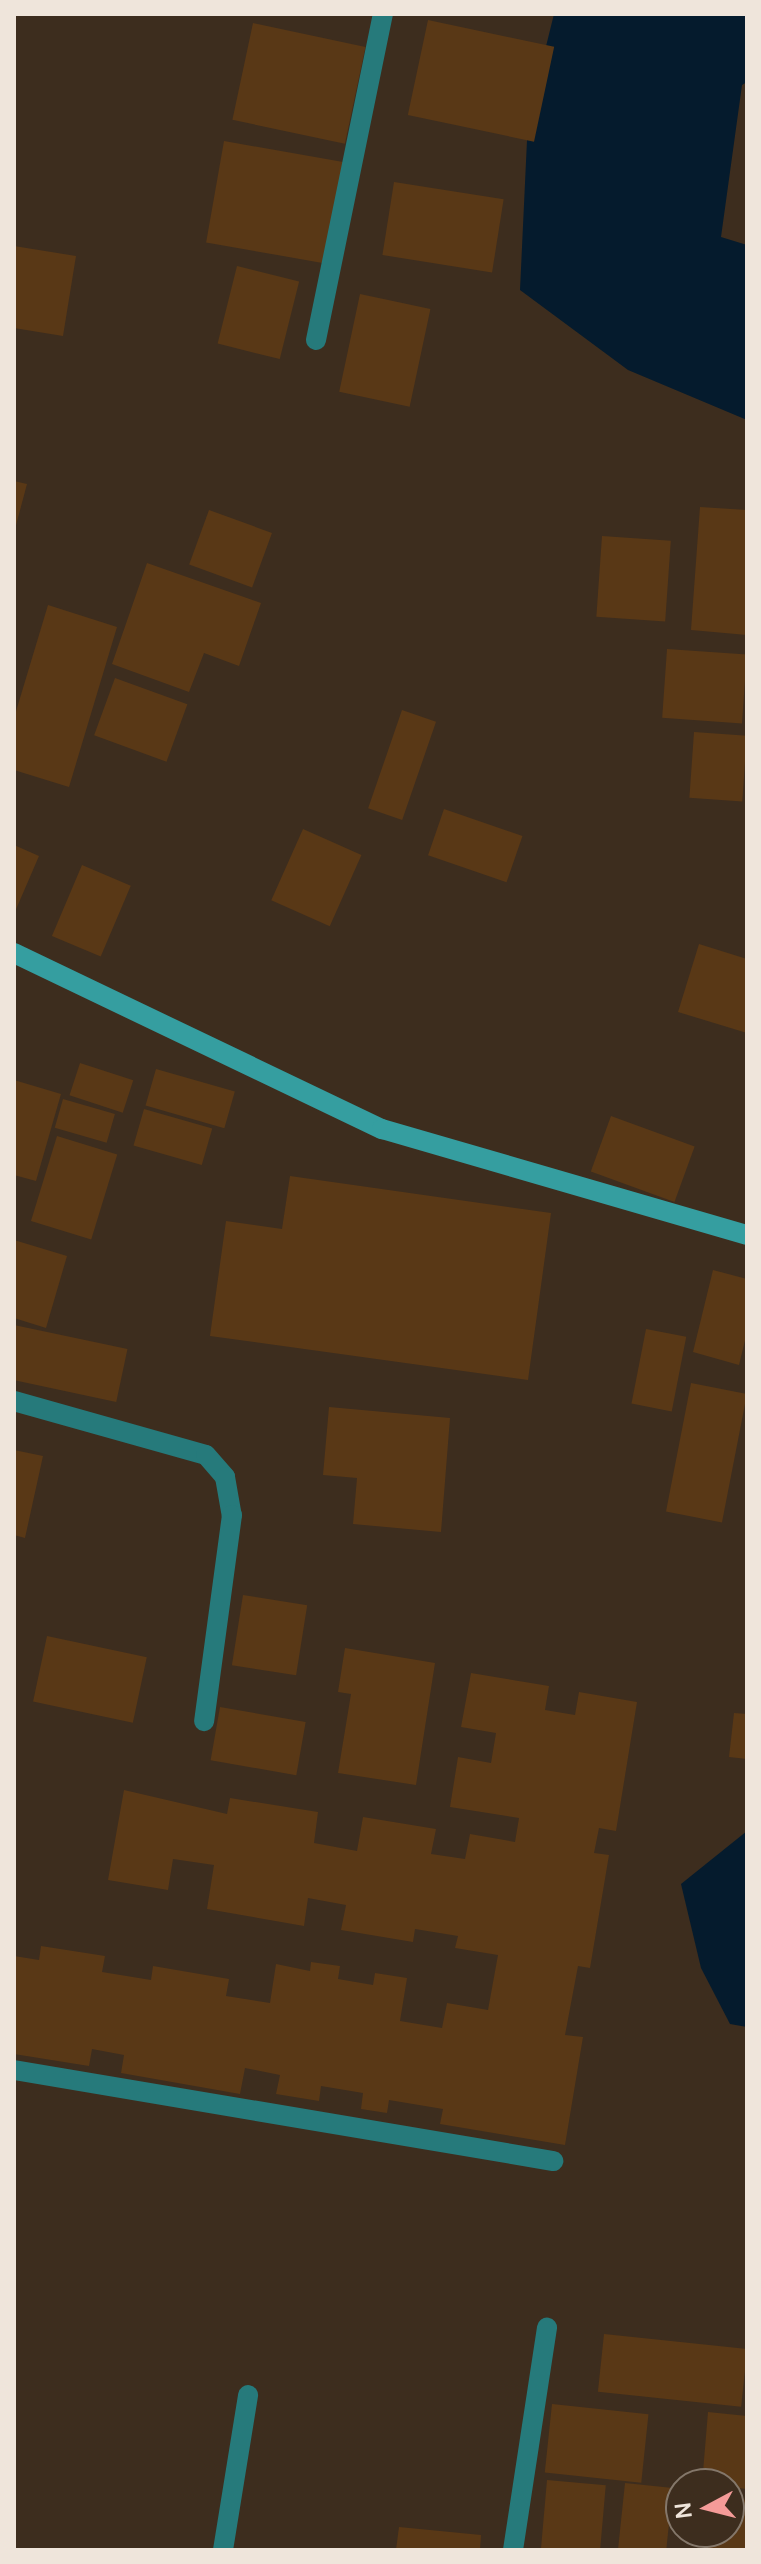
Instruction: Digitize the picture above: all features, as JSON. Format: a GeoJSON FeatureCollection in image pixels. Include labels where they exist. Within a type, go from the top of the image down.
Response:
{"type":"FeatureCollection","features":[{"type":"Feature","properties":{"kind":"street"},"geometry":{"type":"LineString","coordinates":[[316,340],[383,14]]}},
{"type":"Feature","properties":{"kind":"street"},"geometry":{"type":"LineString","coordinates":[[14,953],[382,1129],[747,1235]]}},
{"type":"Feature","properties":{"kind":"street"},"geometry":{"type":"LineString","coordinates":[[14,1401],[206,1455],[225,1477],[232,1515],[204,1721]]}},
{"type":"Feature","properties":{"kind":"street"},"geometry":{"type":"LineString","coordinates":[[14,2070],[553,2161]]}},
{"type":"Feature","properties":{"kind":"street"},"geometry":{"type":"LineString","coordinates":[[513,2550],[547,2328]]}},
{"type":"Feature","properties":{"kind":"street"},"geometry":{"type":"LineString","coordinates":[[223,2550],[248,2395]]}},
{"type":"Feature","properties":{"kind":"water"},"geometry":{"type":"Polygon","coordinates":[[[554,14],[747,14],[747,82],[742,85],[721,237],[747,245],[747,420],[628,370],[520,290],[528,119],[554,14]]]}},
{"type":"Feature","properties":{"kind":"water"},"geometry":{"type":"Polygon","coordinates":[[[747,1831],[747,2027],[730,2024],[701,1968],[681,1884],[747,1831]]]}},
{"type":"Feature","properties":{"kind":"building"},"geometry":{"type":"Polygon","coordinates":[[[428,20],[554,47],[534,142],[408,115],[428,20]]]}},
{"type":"Feature","properties":{"kind":"building"},"geometry":{"type":"Polygon","coordinates":[[[253,23],[365,47],[345,144],[232,120],[253,23]]]}},
{"type":"Feature","properties":{"kind":"building"},"geometry":{"type":"Polygon","coordinates":[[[224,141],[343,162],[325,263],[206,242],[224,141]]]}},
{"type":"Feature","properties":{"kind":"building"},"geometry":{"type":"Polygon","coordinates":[[[394,182],[504,199],[492,272],[382,255],[394,182]]]}},
{"type":"Feature","properties":{"kind":"building"},"geometry":{"type":"Polygon","coordinates":[[[14,246],[76,256],[63,336],[14,328],[14,246]]]}},
{"type":"Feature","properties":{"kind":"building"},"geometry":{"type":"Polygon","coordinates":[[[237,266],[299,281],[280,359],[218,344],[237,266]]]}},
{"type":"Feature","properties":{"kind":"building"},"geometry":{"type":"Polygon","coordinates":[[[360,294],[430,309],[410,407],[339,392],[360,294]]]}},
{"type":"Feature","properties":{"kind":"building"},"geometry":{"type":"Polygon","coordinates":[[[14,481],[27,484],[15,529],[14,529],[14,481]]]}},
{"type":"Feature","properties":{"kind":"building"},"geometry":{"type":"Polygon","coordinates":[[[700,507],[747,510],[747,635],[691,630],[700,507]]]}},
{"type":"Feature","properties":{"kind":"building"},"geometry":{"type":"Polygon","coordinates":[[[209,510],[272,533],[252,587],[189,565],[209,510]]]}},
{"type":"Feature","properties":{"kind":"building"},"geometry":{"type":"Polygon","coordinates":[[[602,536],[671,541],[665,622],[596,617],[602,536]]]}},
{"type":"Feature","properties":{"kind":"building"},"geometry":{"type":"Polygon","coordinates":[[[147,563],[261,603],[239,666],[204,653],[189,692],[112,664],[147,563]]]}},
{"type":"Feature","properties":{"kind":"building"},"geometry":{"type":"Polygon","coordinates":[[[48,605],[117,627],[69,787],[14,770],[14,718],[48,605]]]}},
{"type":"Feature","properties":{"kind":"building"},"geometry":{"type":"Polygon","coordinates":[[[667,649],[747,655],[742,723],[662,718],[667,649]]]}},
{"type":"Feature","properties":{"kind":"building"},"geometry":{"type":"Polygon","coordinates":[[[115,678],[187,704],[166,762],[94,735],[115,678]]]}},
{"type":"Feature","properties":{"kind":"building"},"geometry":{"type":"Polygon","coordinates":[[[402,710],[436,722],[402,820],[368,808],[402,710]]]}},
{"type":"Feature","properties":{"kind":"building"},"geometry":{"type":"Polygon","coordinates":[[[694,732],[747,736],[742,802],[689,798],[694,732]]]}},
{"type":"Feature","properties":{"kind":"building"},"geometry":{"type":"Polygon","coordinates":[[[444,809],[522,836],[507,882],[428,855],[444,809]]]}},
{"type":"Feature","properties":{"kind":"building"},"geometry":{"type":"Polygon","coordinates":[[[303,829],[361,855],[330,926],[271,900],[303,829]]]}},
{"type":"Feature","properties":{"kind":"building"},"geometry":{"type":"Polygon","coordinates":[[[14,845],[39,856],[14,914],[14,845]]]}},
{"type":"Feature","properties":{"kind":"building"},"geometry":{"type":"Polygon","coordinates":[[[82,865],[131,886],[101,957],[52,936],[82,865]]]}},
{"type":"Feature","properties":{"kind":"building"},"geometry":{"type":"Polygon","coordinates":[[[699,944],[747,959],[747,1033],[678,1012],[699,944]]]}},
{"type":"Feature","properties":{"kind":"building"},"geometry":{"type":"Polygon","coordinates":[[[80,1063],[133,1080],[123,1113],[69,1095],[80,1063]]]}},
{"type":"Feature","properties":{"kind":"building"},"geometry":{"type":"Polygon","coordinates":[[[156,1069],[235,1092],[224,1128],[146,1106],[156,1069]]]}},
{"type":"Feature","properties":{"kind":"building"},"geometry":{"type":"Polygon","coordinates":[[[14,1080],[61,1094],[36,1181],[14,1175],[14,1080]]]}},
{"type":"Feature","properties":{"kind":"building"},"geometry":{"type":"Polygon","coordinates":[[[63,1099],[115,1114],[107,1143],[55,1128],[63,1099]]]}},
{"type":"Feature","properties":{"kind":"building"},"geometry":{"type":"Polygon","coordinates":[[[144,1109],[212,1129],[202,1165],[134,1146],[144,1109]]]}},
{"type":"Feature","properties":{"kind":"building"},"geometry":{"type":"Polygon","coordinates":[[[611,1116],[695,1146],[674,1202],[591,1171],[611,1116]]]}},
{"type":"Feature","properties":{"kind":"building"},"geometry":{"type":"Polygon","coordinates":[[[57,1136],[117,1154],[91,1240],[31,1221],[57,1136]]]}},
{"type":"Feature","properties":{"kind":"building"},"geometry":{"type":"Polygon","coordinates":[[[290,1176],[551,1213],[528,1380],[210,1336],[226,1221],[282,1229],[290,1176]]]}},
{"type":"Feature","properties":{"kind":"building"},"geometry":{"type":"Polygon","coordinates":[[[14,1240],[67,1256],[46,1328],[14,1318],[14,1240]]]}},
{"type":"Feature","properties":{"kind":"building"},"geometry":{"type":"Polygon","coordinates":[[[713,1270],[747,1279],[747,1332],[739,1365],[693,1352],[713,1270]]]}},
{"type":"Feature","properties":{"kind":"building"},"geometry":{"type":"Polygon","coordinates":[[[14,1325],[127,1349],[116,1402],[14,1380],[14,1325]]]}},
{"type":"Feature","properties":{"kind":"building"},"geometry":{"type":"Polygon","coordinates":[[[646,1329],[686,1337],[672,1411],[631,1404],[646,1329]]]}},
{"type":"Feature","properties":{"kind":"building"},"geometry":{"type":"Polygon","coordinates":[[[691,1383],[747,1394],[722,1522],[666,1512],[691,1383]]]}},
{"type":"Feature","properties":{"kind":"building"},"geometry":{"type":"Polygon","coordinates":[[[329,1407],[450,1418],[441,1532],[353,1524],[357,1478],[323,1475],[329,1407]]]}},
{"type":"Feature","properties":{"kind":"building"},"geometry":{"type":"Polygon","coordinates":[[[14,1450],[43,1456],[25,1538],[14,1535],[14,1450]]]}},
{"type":"Feature","properties":{"kind":"building"},"geometry":{"type":"Polygon","coordinates":[[[243,1595],[307,1605],[296,1675],[232,1665],[243,1595]]]}},
{"type":"Feature","properties":{"kind":"building"},"geometry":{"type":"Polygon","coordinates":[[[47,1636],[147,1657],[133,1723],[33,1702],[47,1636]]]}},
{"type":"Feature","properties":{"kind":"building"},"geometry":{"type":"Polygon","coordinates":[[[345,1648],[435,1663],[416,1785],[338,1773],[351,1694],[338,1692],[345,1648]]]}},
{"type":"Feature","properties":{"kind":"building"},"geometry":{"type":"Polygon","coordinates":[[[471,1673],[549,1686],[545,1710],[575,1715],[579,1692],[637,1702],[616,1831],[599,1828],[594,1853],[609,1855],[590,1968],[578,1966],[565,2035],[583,2037],[565,2145],[440,2124],[443,2109],[389,2100],[387,2113],[361,2109],[363,2093],[321,2086],[319,2101],[276,2094],[280,2075],[245,2068],[240,2094],[121,2073],[124,2055],[92,2049],[89,2066],[14,2054],[14,1956],[39,1960],[41,1946],[105,1956],[102,1972],[151,1980],[153,1966],[229,1979],[226,1996],[270,2003],[276,1964],[310,1971],[311,1962],[340,1966],[338,1979],[373,1985],[375,1973],[407,1978],[400,2021],[442,2028],[447,2003],[488,2010],[498,1955],[455,1948],[458,1936],[415,1929],[413,1942],[341,1930],[346,1905],[308,1898],[304,1926],[207,1909],[214,1865],[173,1859],[168,1890],[108,1880],[124,1790],[227,1814],[230,1798],[318,1812],[314,1843],[357,1851],[363,1817],[436,1829],[431,1854],[465,1859],[470,1834],[515,1842],[519,1818],[450,1807],[458,1757],[491,1763],[496,1733],[461,1727],[471,1673]]]}},
{"type":"Feature","properties":{"kind":"building"},"geometry":{"type":"Polygon","coordinates":[[[220,1707],[306,1722],[296,1775],[211,1760],[220,1707]]]}},
{"type":"Feature","properties":{"kind":"building"},"geometry":{"type":"Polygon","coordinates":[[[734,1713],[747,1714],[747,1759],[729,1757],[734,1713]]]}},
{"type":"Feature","properties":{"kind":"building"},"geometry":{"type":"Polygon","coordinates":[[[604,2334],[747,2349],[741,2407],[598,2392],[604,2334]]]}},
{"type":"Feature","properties":{"kind":"building"},"geometry":{"type":"Polygon","coordinates":[[[552,2404],[648,2414],[641,2483],[545,2473],[552,2404]]]}},
{"type":"Feature","properties":{"kind":"building"},"geometry":{"type":"Polygon","coordinates":[[[708,2412],[747,2416],[747,2489],[745,2468],[703,2468],[708,2412]]]}},
{"type":"Feature","properties":{"kind":"building"},"geometry":{"type":"Polygon","coordinates":[[[547,2480],[606,2485],[600,2550],[541,2550],[547,2480]]]}},
{"type":"Feature","properties":{"kind":"building"},"geometry":{"type":"Polygon","coordinates":[[[625,2483],[665,2487],[666,2550],[618,2550],[625,2483]]]}},
{"type":"Feature","properties":{"kind":"building"},"geometry":{"type":"Polygon","coordinates":[[[747,2500],[747,2550],[708,2550],[745,2548],[747,2500]]]}},
{"type":"Feature","properties":{"kind":"building"},"geometry":{"type":"Polygon","coordinates":[[[399,2527],[481,2535],[480,2550],[396,2550],[399,2527]]]}}]}
